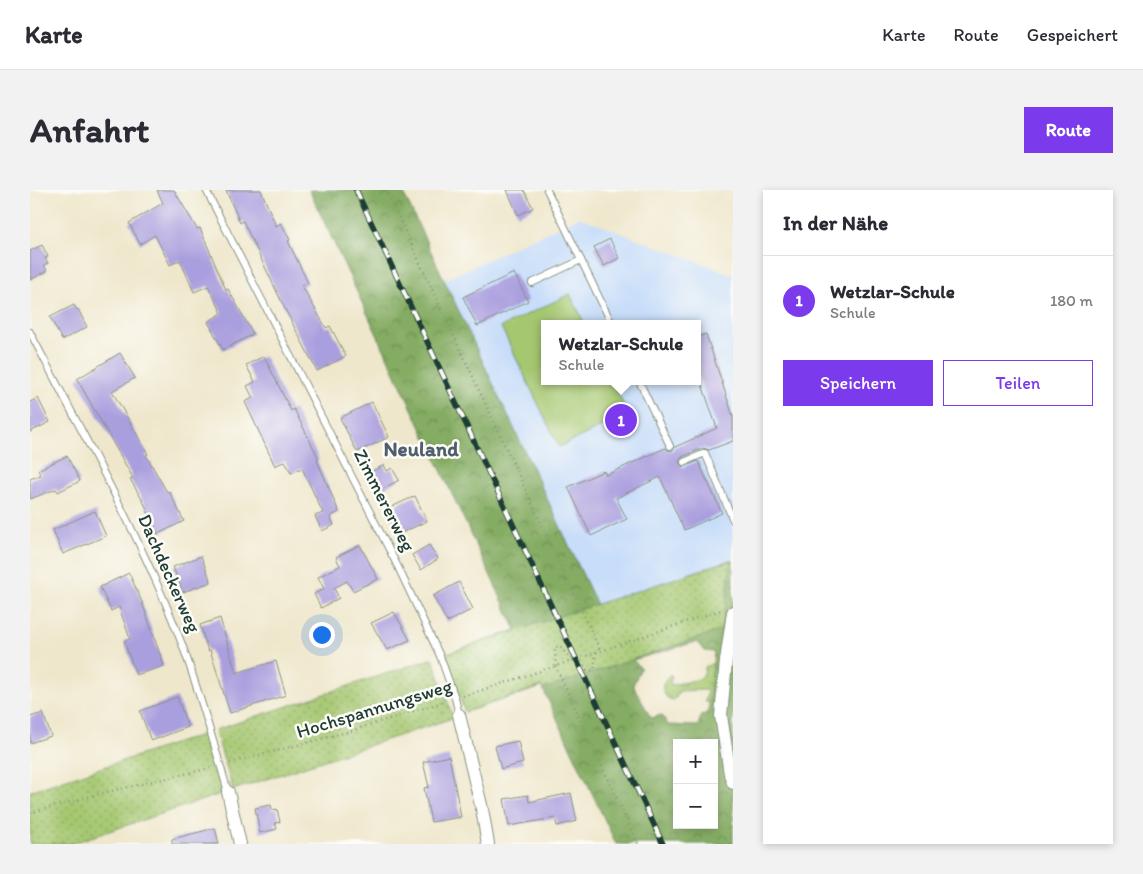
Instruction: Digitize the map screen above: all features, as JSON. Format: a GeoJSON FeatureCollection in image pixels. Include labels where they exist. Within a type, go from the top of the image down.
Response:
{"type":"FeatureCollection","features":[{"type":"Feature","properties":{"kind":"street"},"geometry":{"type":"LineString","coordinates":[[726,611],[726,661],[721,716],[728,765],[733,782]]}},
{"type":"Feature","properties":{"kind":"street","name":"Zimmererweg"},"geometry":{"type":"LineString","coordinates":[[459,715],[482,809],[488,844]]}},
{"type":"Feature","properties":{"kind":"street","name":"Dachdeckerweg"},"geometry":{"type":"LineString","coordinates":[[228,792],[240,844]]}},
{"type":"Feature","properties":{"kind":"lane","name":"Zimmererweg"},"geometry":{"type":"LineString","coordinates":[[206,190],[398,567],[440,656],[459,715]]}},
{"type":"Feature","properties":{"kind":"lane"},"geometry":{"type":"LineString","coordinates":[[547,190],[610,320]]}},
{"type":"Feature","properties":{"kind":"lane"},"geometry":{"type":"LineString","coordinates":[[532,283],[581,260]]}},
{"type":"Feature","properties":{"kind":"lane","name":"Dachdeckerweg"},"geometry":{"type":"LineString","coordinates":[[30,332],[142,550],[182,646],[228,792]]}},
{"type":"Feature","properties":{"kind":"lane"},"geometry":{"type":"LineString","coordinates":[[641,385],[670,446]]}},
{"type":"Feature","properties":{"kind":"lane"},"geometry":{"type":"LineString","coordinates":[[684,462],[705,453],[733,520]]}},
{"type":"Feature","properties":{"kind":"path"},"geometry":{"type":"LineString","coordinates":[[386,190],[600,650]]}},
{"type":"Feature","properties":{"kind":"path","name":"Hochspannungsweg"},"geometry":{"type":"LineString","coordinates":[[30,813],[347,732],[556,667],[596,651],[726,611]]}},
{"type":"Feature","properties":{"kind":"path"},"geometry":{"type":"LineString","coordinates":[[596,651],[594,670],[587,670],[581,661],[570,657],[563,648],[556,647],[556,667],[638,844]]}},
{"type":"Feature","properties":{"kind":"shaded area"},"geometry":{"type":"Polygon","coordinates":[[[579,217],[733,275],[733,559],[597,605],[444,280],[579,217]]]}},
{"type":"Feature","properties":{"kind":"green space"},"geometry":{"type":"Polygon","coordinates":[[[309,190],[402,190],[597,605],[733,559],[733,844],[616,844],[542,687],[465,712],[445,654],[516,630],[309,190]],[[696,642],[633,660],[641,668],[633,685],[651,718],[662,715],[668,725],[698,726],[701,715],[708,713],[714,652],[705,651],[696,642]]]}},
{"type":"Feature","properties":{"kind":"green space"},"geometry":{"type":"Polygon","coordinates":[[[570,294],[583,320],[541,320],[541,385],[614,385],[628,414],[559,447],[501,327],[570,294]]]}},
{"type":"Feature","properties":{"kind":"green space"},"geometry":{"type":"Polygon","coordinates":[[[731,560],[721,630],[543,689],[541,686],[465,712],[445,654],[731,560]]]}},
{"type":"Feature","properties":{"kind":"green space"},"geometry":{"type":"Polygon","coordinates":[[[433,658],[453,718],[233,790],[215,730],[433,658]]]}},
{"type":"Feature","properties":{"kind":"green space"},"geometry":{"type":"Polygon","coordinates":[[[714,664],[711,702],[705,702],[706,690],[679,691],[673,700],[665,695],[663,684],[670,674],[672,676],[670,682],[672,685],[700,679],[704,675],[705,667],[714,664]]]}},
{"type":"Feature","properties":{"kind":"green space"},"geometry":{"type":"Polygon","coordinates":[[[207,733],[224,793],[70,844],[30,844],[30,791],[207,733]]]}},
{"type":"Feature","properties":{"kind":"building"},"geometry":{"type":"Polygon","coordinates":[[[157,190],[174,190],[197,229],[200,228],[226,290],[228,289],[253,334],[223,350],[208,322],[222,313],[208,286],[194,292],[180,260],[170,265],[155,235],[140,244],[129,223],[163,203],[157,190]]]}},
{"type":"Feature","properties":{"kind":"building"},"geometry":{"type":"Polygon","coordinates":[[[226,190],[261,190],[276,226],[281,223],[290,240],[288,241],[308,283],[302,286],[326,328],[330,326],[346,356],[317,371],[243,221],[240,223],[226,190]]]}},
{"type":"Feature","properties":{"kind":"building"},"geometry":{"type":"Polygon","coordinates":[[[507,190],[524,190],[533,208],[518,215],[507,190]]]}},
{"type":"Feature","properties":{"kind":"building"},"geometry":{"type":"Polygon","coordinates":[[[610,239],[619,258],[604,266],[594,247],[610,239]]]}},
{"type":"Feature","properties":{"kind":"building"},"geometry":{"type":"Polygon","coordinates":[[[42,245],[48,257],[45,258],[48,263],[44,265],[47,271],[30,280],[30,251],[42,245]]]}},
{"type":"Feature","properties":{"kind":"building"},"geometry":{"type":"Polygon","coordinates":[[[514,273],[528,301],[477,326],[463,297],[514,273]]]}},
{"type":"Feature","properties":{"kind":"building"},"geometry":{"type":"Polygon","coordinates":[[[74,305],[87,327],[62,340],[50,317],[74,305]]]}},
{"type":"Feature","properties":{"kind":"building"},"geometry":{"type":"Polygon","coordinates":[[[706,334],[733,416],[733,441],[709,450],[703,448],[682,457],[679,462],[684,467],[698,461],[722,513],[684,530],[660,477],[616,498],[627,519],[591,536],[568,487],[604,471],[606,475],[665,448],[672,451],[675,447],[717,428],[701,382],[701,336],[706,334]]]}},
{"type":"Feature","properties":{"kind":"building"},"geometry":{"type":"Polygon","coordinates":[[[120,353],[135,378],[112,391],[184,521],[158,534],[144,503],[130,479],[133,478],[77,379],[120,353]]]}},
{"type":"Feature","properties":{"kind":"building"},"geometry":{"type":"Polygon","coordinates":[[[264,356],[291,411],[294,409],[319,459],[317,460],[339,512],[330,517],[334,525],[322,531],[315,516],[323,513],[302,468],[291,473],[285,461],[275,466],[245,402],[253,398],[247,386],[255,382],[246,365],[264,356]]]}},
{"type":"Feature","properties":{"kind":"building"},"geometry":{"type":"Polygon","coordinates":[[[38,398],[50,422],[30,432],[30,402],[38,398]]]}},
{"type":"Feature","properties":{"kind":"building"},"geometry":{"type":"Polygon","coordinates":[[[372,402],[389,437],[357,452],[340,418],[372,402]]]}},
{"type":"Feature","properties":{"kind":"building"},"geometry":{"type":"Polygon","coordinates":[[[67,456],[80,481],[58,492],[56,489],[30,499],[30,479],[41,475],[38,470],[67,456]]]}},
{"type":"Feature","properties":{"kind":"building"},"geometry":{"type":"Polygon","coordinates":[[[384,465],[387,471],[392,468],[399,480],[381,490],[371,472],[384,465]]]}},
{"type":"Feature","properties":{"kind":"building"},"geometry":{"type":"Polygon","coordinates":[[[415,496],[427,521],[399,534],[387,509],[415,496]]]}},
{"type":"Feature","properties":{"kind":"building"},"geometry":{"type":"Polygon","coordinates":[[[95,511],[106,536],[63,554],[53,530],[95,511]]]}},
{"type":"Feature","properties":{"kind":"building"},"geometry":{"type":"Polygon","coordinates":[[[360,545],[378,579],[353,591],[347,581],[334,588],[339,598],[321,608],[314,594],[324,589],[318,577],[340,566],[336,557],[360,545]]]}},
{"type":"Feature","properties":{"kind":"building"},"geometry":{"type":"Polygon","coordinates":[[[429,545],[438,559],[421,570],[412,555],[429,545]]]}},
{"type":"Feature","properties":{"kind":"building"},"geometry":{"type":"Polygon","coordinates":[[[201,556],[211,582],[183,592],[173,567],[201,556]]]}},
{"type":"Feature","properties":{"kind":"building"},"geometry":{"type":"Polygon","coordinates":[[[129,573],[142,602],[164,666],[136,675],[124,641],[130,639],[119,607],[111,611],[100,587],[129,573]]]}},
{"type":"Feature","properties":{"kind":"building"},"geometry":{"type":"Polygon","coordinates":[[[459,582],[473,609],[447,622],[433,596],[459,582]]]}},
{"type":"Feature","properties":{"kind":"building"},"geometry":{"type":"Polygon","coordinates":[[[394,612],[410,640],[387,650],[371,623],[394,612]]]}},
{"type":"Feature","properties":{"kind":"building"},"geometry":{"type":"Polygon","coordinates":[[[220,618],[236,673],[276,661],[286,695],[230,713],[200,625],[220,618]]]}},
{"type":"Feature","properties":{"kind":"building"},"geometry":{"type":"Polygon","coordinates":[[[177,697],[188,727],[151,741],[140,711],[177,697]]]}},
{"type":"Feature","properties":{"kind":"building"},"geometry":{"type":"Polygon","coordinates":[[[43,713],[51,736],[30,743],[30,717],[43,713]]]}},
{"type":"Feature","properties":{"kind":"building"},"geometry":{"type":"Polygon","coordinates":[[[518,741],[523,763],[501,769],[495,746],[518,741]]]}},
{"type":"Feature","properties":{"kind":"building"},"geometry":{"type":"Polygon","coordinates":[[[449,756],[461,817],[431,822],[424,788],[429,787],[423,762],[449,756]]]}},
{"type":"Feature","properties":{"kind":"building"},"geometry":{"type":"Polygon","coordinates":[[[571,793],[577,821],[557,826],[555,818],[509,826],[504,799],[528,795],[529,802],[571,793]]]}},
{"type":"Feature","properties":{"kind":"building"},"geometry":{"type":"Polygon","coordinates":[[[271,805],[272,810],[277,809],[280,822],[275,823],[277,829],[260,833],[255,808],[271,805]]]}},
{"type":"Feature","properties":{"kind":"building"},"geometry":{"type":"Polygon","coordinates":[[[215,828],[219,844],[172,844],[172,839],[215,828]]]}},
{"type":"Feature","properties":{"kind":"railway"},"geometry":{"type":"LineString","coordinates":[[356,190],[663,844]]}},
{"type":"Feature","properties":{"kind":"place","name":"Wetzlar-Schule"},"geometry":{"type":"Point","coordinates":[621,420]}},
{"type":"Feature","properties":{"kind":"district","name":"Neuland"},"geometry":{"type":"Point","coordinates":[421,449]}}]}
